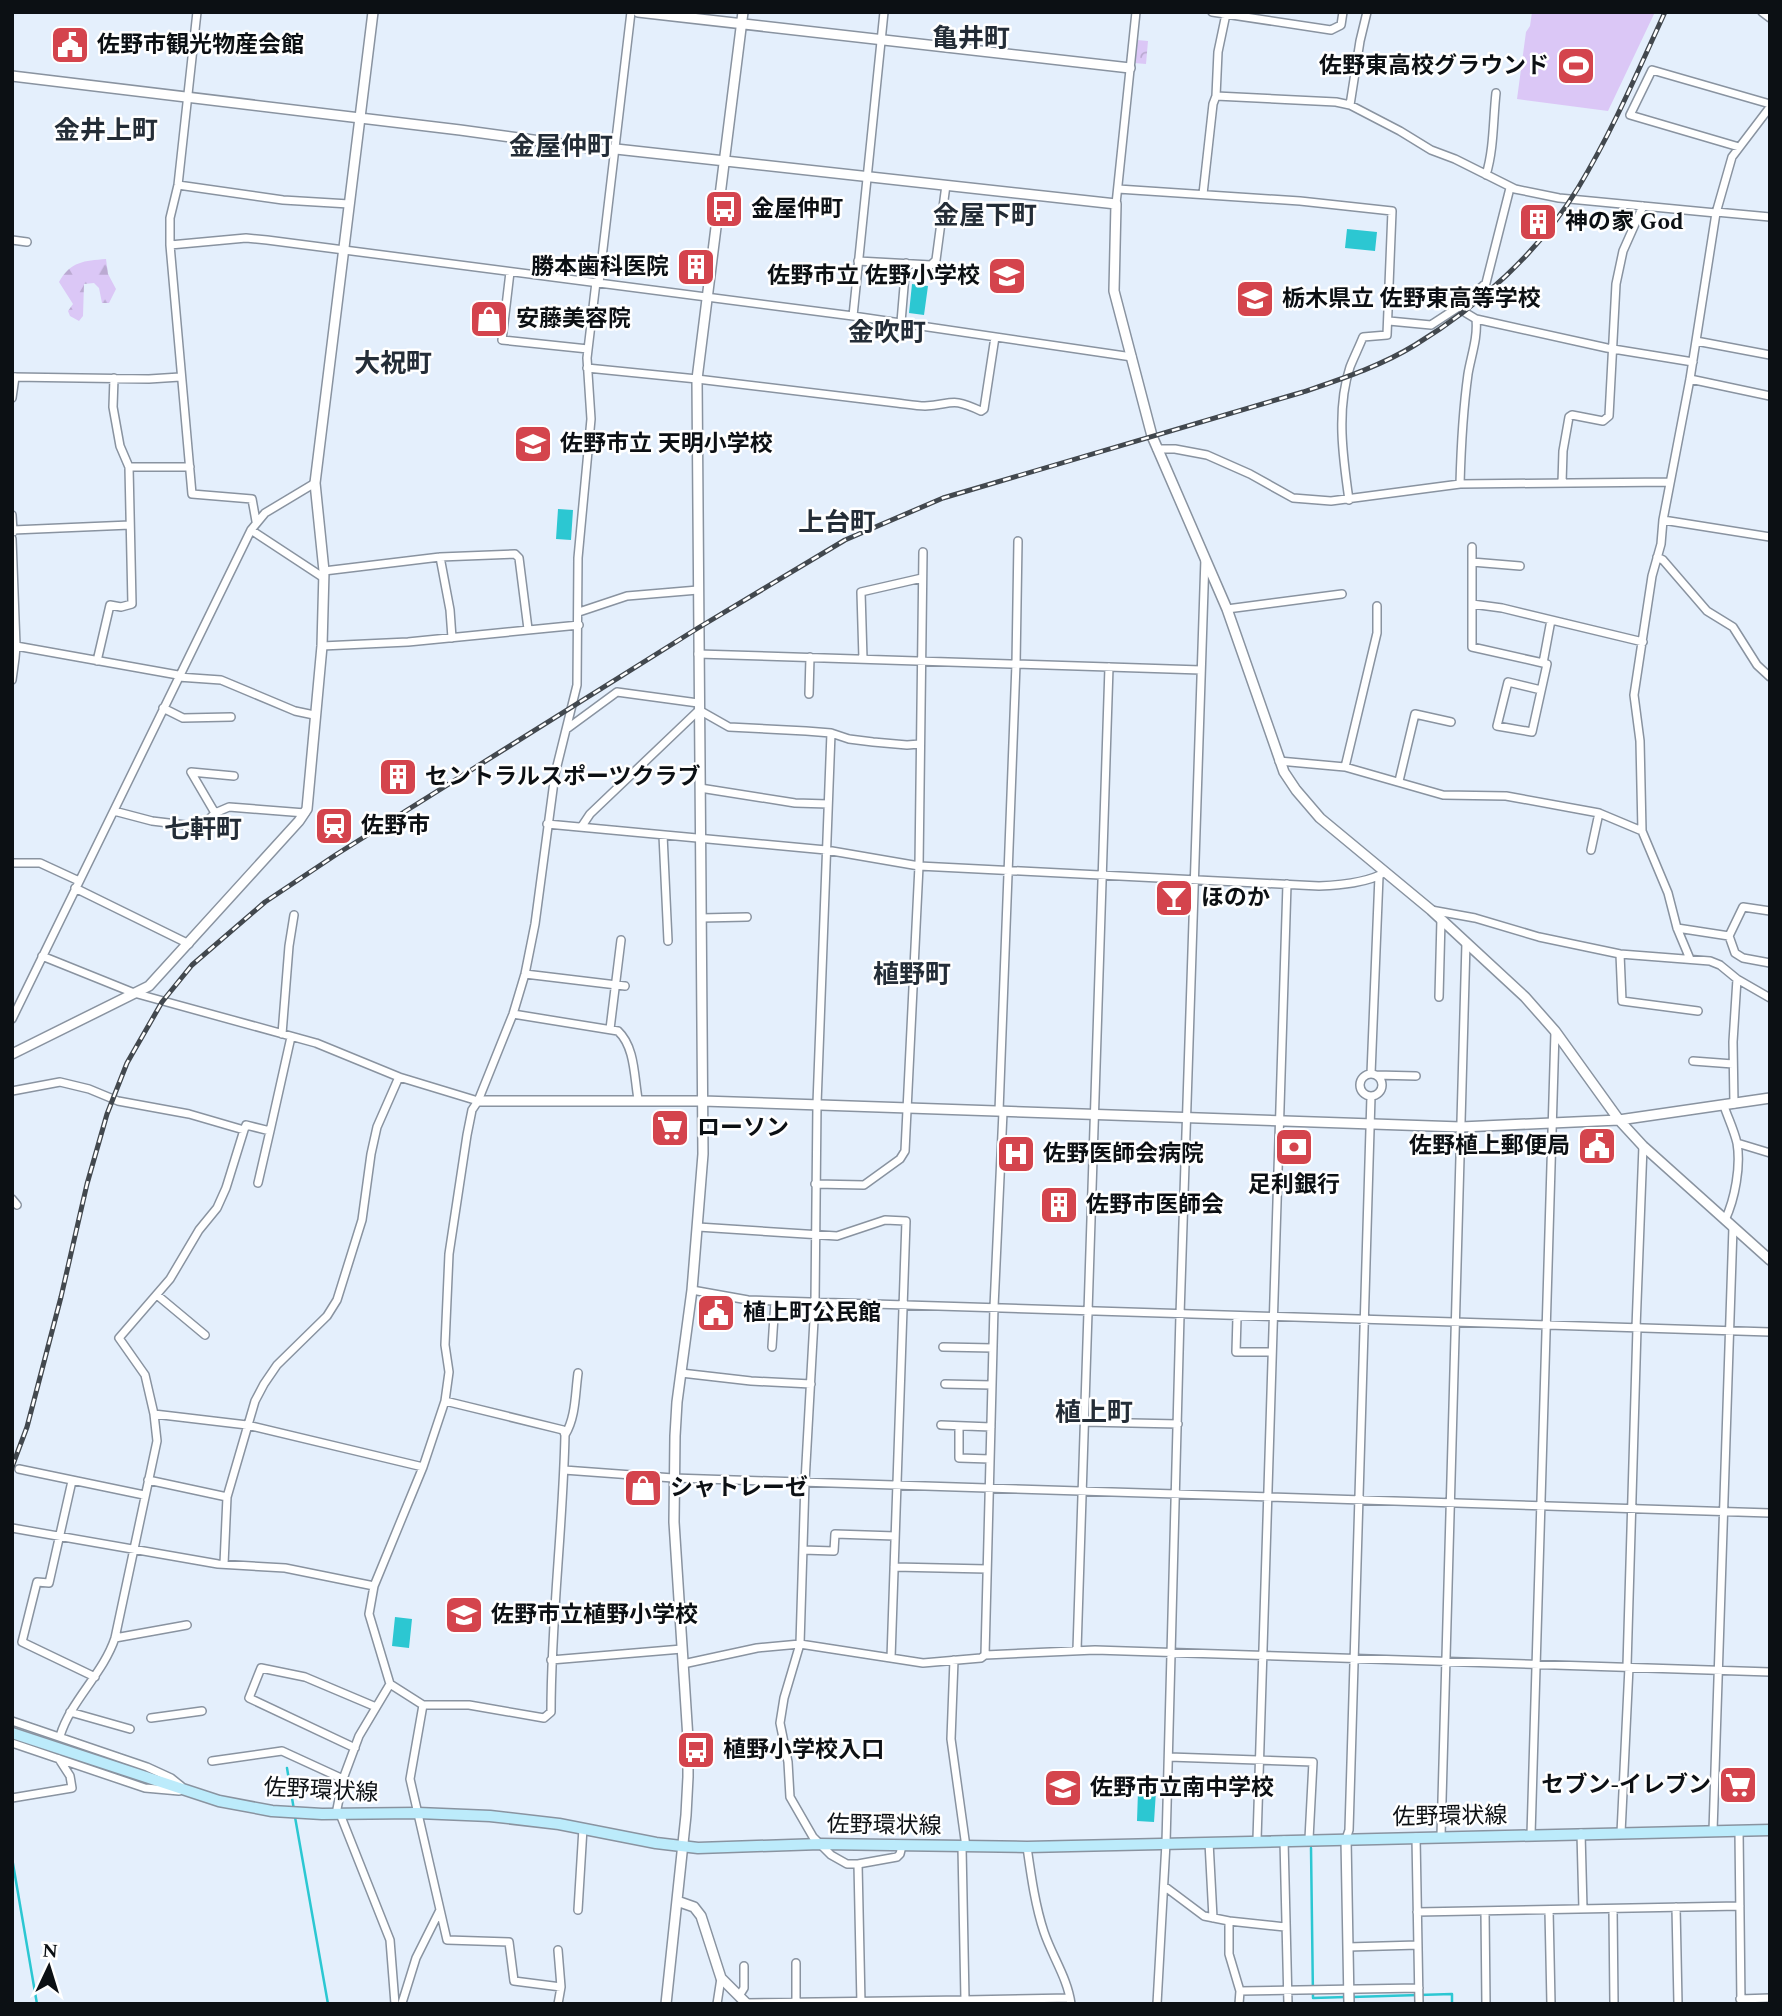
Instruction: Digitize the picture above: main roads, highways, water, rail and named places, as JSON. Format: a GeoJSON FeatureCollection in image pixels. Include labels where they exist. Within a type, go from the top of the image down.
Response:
{"type":"FeatureCollection","features":[{"type":"Feature","properties":{"kind":"main road","name":"佐野環状線"},"geometry":{"type":"LineString","coordinates":[[12,1733],[219,1801],[272,1811],[489,1816],[583,1828],[683,1847],[820,1844],[1027,1847],[1770,1830]]}},
{"type":"Feature","properties":{"kind":"water"},"geometry":{"type":"Polygon","coordinates":[[[1347,229],[1377,232],[1375,251],[1345,248],[1347,229]]]}},
{"type":"Feature","properties":{"kind":"water"},"geometry":{"type":"Polygon","coordinates":[[[912,284],[928,286],[924,315],[909,313],[912,284]]]}},
{"type":"Feature","properties":{"kind":"water"},"geometry":{"type":"Polygon","coordinates":[[[558,509],[573,510],[571,540],[556,539],[558,509]]]}},
{"type":"Feature","properties":{"kind":"water"},"geometry":{"type":"Polygon","coordinates":[[[395,1617],[412,1619],[409,1648],[392,1646],[395,1617]]]}},
{"type":"Feature","properties":{"kind":"water"},"geometry":{"type":"Polygon","coordinates":[[[1138,1791],[1156,1791],[1154,1822],[1137,1821],[1138,1791]]]}},
{"type":"Feature","properties":{"kind":"waterway"},"geometry":{"type":"LineString","coordinates":[[287,1768],[294,1810]]}},
{"type":"Feature","properties":{"kind":"waterway"},"geometry":{"type":"LineString","coordinates":[[295,1817],[328,2004]]}},
{"type":"Feature","properties":{"kind":"waterway"},"geometry":{"type":"LineString","coordinates":[[1311,1848],[1313,1998],[1346,1997]]}},
{"type":"Feature","properties":{"kind":"waterway"},"geometry":{"type":"LineString","coordinates":[[12,1858],[37,2004]]}},
{"type":"Feature","properties":{"kind":"waterway"},"geometry":{"type":"LineString","coordinates":[[1352,1997],[1452,1994],[1452,2004]]}},
{"type":"Feature","properties":{"kind":"railway"},"geometry":{"type":"LineString","coordinates":[[12,1467],[27,1427],[107,1114],[127,1063],[162,1002],[192,965],[265,902],[337,854],[698,628],[845,540],[943,498],[1332,382],[1388,359],[1439,330],[1506,276],[1562,212],[1602,145],[1665,12]]}},
{"type":"Feature","properties":{"kind":"place","name":"佐野市観光物産会館"},"geometry":{"type":"Point","coordinates":[70,45]}},
{"type":"Feature","properties":{"kind":"place","name":"佐野東高校グラウンド"},"geometry":{"type":"Point","coordinates":[1576,66]}},
{"type":"Feature","properties":{"kind":"place","name":"金屋仲町"},"geometry":{"type":"Point","coordinates":[724,209]}},
{"type":"Feature","properties":{"kind":"place","name":"神の家 God"},"geometry":{"type":"Point","coordinates":[1538,222]}},
{"type":"Feature","properties":{"kind":"place","name":"勝本歯科医院"},"geometry":{"type":"Point","coordinates":[696,267]}},
{"type":"Feature","properties":{"kind":"place","name":"佐野市立 佐野小学校"},"geometry":{"type":"Point","coordinates":[1007,276]}},
{"type":"Feature","properties":{"kind":"place","name":"栃木県立 佐野東高等学校"},"geometry":{"type":"Point","coordinates":[1255,299]}},
{"type":"Feature","properties":{"kind":"place","name":"安藤美容院"},"geometry":{"type":"Point","coordinates":[489,319]}},
{"type":"Feature","properties":{"kind":"place","name":"佐野市立 天明小学校"},"geometry":{"type":"Point","coordinates":[533,444]}},
{"type":"Feature","properties":{"kind":"place","name":"セントラルスポーツクラブ"},"geometry":{"type":"Point","coordinates":[398,777]}},
{"type":"Feature","properties":{"kind":"place","name":"佐野市"},"geometry":{"type":"Point","coordinates":[334,826]}},
{"type":"Feature","properties":{"kind":"place","name":"ほのか"},"geometry":{"type":"Point","coordinates":[1174,898]}},
{"type":"Feature","properties":{"kind":"place","name":"ローソン"},"geometry":{"type":"Point","coordinates":[670,1128]}},
{"type":"Feature","properties":{"kind":"place","name":"佐野植上郵便局"},"geometry":{"type":"Point","coordinates":[1597,1146]}},
{"type":"Feature","properties":{"kind":"place","name":"足利銀行"},"geometry":{"type":"Point","coordinates":[1294,1147]}},
{"type":"Feature","properties":{"kind":"place","name":"佐野医師会病院"},"geometry":{"type":"Point","coordinates":[1016,1154]}},
{"type":"Feature","properties":{"kind":"place","name":"佐野市医師会"},"geometry":{"type":"Point","coordinates":[1059,1205]}},
{"type":"Feature","properties":{"kind":"place","name":"植上町公民館"},"geometry":{"type":"Point","coordinates":[716,1313]}},
{"type":"Feature","properties":{"kind":"place","name":"シャトレーゼ"},"geometry":{"type":"Point","coordinates":[643,1488]}},
{"type":"Feature","properties":{"kind":"place","name":"佐野市立植野小学校"},"geometry":{"type":"Point","coordinates":[464,1615]}},
{"type":"Feature","properties":{"kind":"place","name":"植野小学校入口"},"geometry":{"type":"Point","coordinates":[696,1750]}},
{"type":"Feature","properties":{"kind":"place","name":"セブン-イレブン"},"geometry":{"type":"Point","coordinates":[1738,1785]}},
{"type":"Feature","properties":{"kind":"place","name":"佐野市立南中学校"},"geometry":{"type":"Point","coordinates":[1063,1788]}},
{"type":"Feature","properties":{"kind":"district","name":"亀井町"},"geometry":{"type":"Point","coordinates":[971,39]}},
{"type":"Feature","properties":{"kind":"district","name":"金井上町"},"geometry":{"type":"Point","coordinates":[106,131]}},
{"type":"Feature","properties":{"kind":"district","name":"金屋仲町"},"geometry":{"type":"Point","coordinates":[561,147]}},
{"type":"Feature","properties":{"kind":"district","name":"金屋下町"},"geometry":{"type":"Point","coordinates":[985,216]}},
{"type":"Feature","properties":{"kind":"district","name":"金吹町"},"geometry":{"type":"Point","coordinates":[887,333]}},
{"type":"Feature","properties":{"kind":"district","name":"大祝町"},"geometry":{"type":"Point","coordinates":[393,364]}},
{"type":"Feature","properties":{"kind":"district","name":"上台町"},"geometry":{"type":"Point","coordinates":[837,523]}},
{"type":"Feature","properties":{"kind":"district","name":"七軒町"},"geometry":{"type":"Point","coordinates":[203,830]}},
{"type":"Feature","properties":{"kind":"district","name":"植野町"},"geometry":{"type":"Point","coordinates":[912,975]}},
{"type":"Feature","properties":{"kind":"district","name":"植上町"},"geometry":{"type":"Point","coordinates":[1094,1413]}}]}
